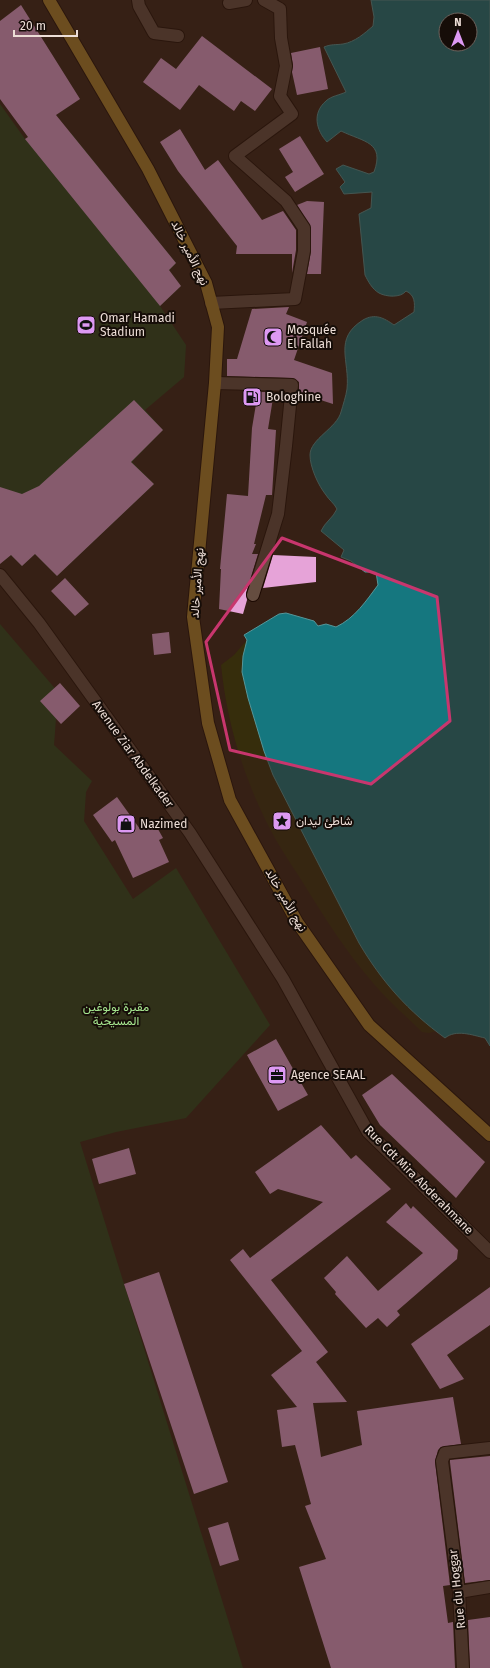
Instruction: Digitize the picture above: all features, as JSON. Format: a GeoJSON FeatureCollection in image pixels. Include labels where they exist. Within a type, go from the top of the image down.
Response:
{"type":"FeatureCollection","features":[{"type":"Feature","properties":{"kind":"main road","name":"نهج الأمير خالد"},"geometry":{"type":"LineString","coordinates":[[49,0],[148,168],[206,283],[218,326],[215,382],[193,617],[208,723],[230,800],[297,922],[369,1025],[490,1135]]}},
{"type":"Feature","properties":{"kind":"street"},"geometry":{"type":"LineString","coordinates":[[138,0],[139,6],[154,33],[178,36]]}},
{"type":"Feature","properties":{"kind":"street"},"geometry":{"type":"LineString","coordinates":[[229,3],[246,0]]}},
{"type":"Feature","properties":{"kind":"street"},"geometry":{"type":"LineString","coordinates":[[212,303],[295,299],[304,251],[304,228],[286,200],[235,156],[292,114],[280,96],[286,66],[281,38],[280,10],[264,0]]}},
{"type":"Feature","properties":{"kind":"street"},"geometry":{"type":"LineString","coordinates":[[215,382],[292,385],[278,514],[253,595]]}},
{"type":"Feature","properties":{"kind":"street","name":"Avenue Ziar Abdelkader"},"geometry":{"type":"LineString","coordinates":[[0,575],[39,623],[190,833],[283,979]]}},
{"type":"Feature","properties":{"kind":"street","name":"Rue Cdt Mira Abderahmane"},"geometry":{"type":"LineString","coordinates":[[283,979],[368,1132],[490,1252]]}},
{"type":"Feature","properties":{"kind":"street","name":"Rue du Hoggar"},"geometry":{"type":"LineString","coordinates":[[463,1668],[459,1592],[447,1511],[442,1461],[445,1453],[490,1448]]}},
{"type":"Feature","properties":{"kind":"street"},"geometry":{"type":"LineString","coordinates":[[459,1592],[490,1587]]}},
{"type":"Feature","properties":{"kind":"highlighted area"},"geometry":{"type":"Polygon","coordinates":[[[282,538],[437,597],[450,721],[371,784],[230,750],[206,642],[282,538]]]}},
{"type":"Feature","properties":{"kind":"green space","name":"Omar Hamadi Stadium"},"geometry":{"type":"Polygon","coordinates":[[[0,104],[25,139],[50,121],[64,139],[71,133],[176,263],[169,271],[181,286],[160,306],[186,345],[184,377],[145,410],[163,430],[132,462],[154,484],[57,576],[35,554],[22,566],[11,555],[4,561],[0,556],[0,104]]]}},
{"type":"Feature","properties":{"kind":"green space","name":"مقبرة بولوغين المسيحية"},"geometry":{"type":"Polygon","coordinates":[[[0,624],[58,692],[54,745],[92,781],[86,792],[84,821],[133,899],[176,868],[270,1025],[186,1118],[116,1132],[80,1142],[243,1668],[0,1668],[0,624]]]}},
{"type":"Feature","properties":{"kind":"sand","name":"شاطئ ليدان"},"geometry":{"type":"Polygon","coordinates":[[[247,640],[243,656],[242,672],[256,725],[273,775],[359,943],[405,1004],[436,1031],[429,1033],[422,1032],[379,990],[363,972],[279,846],[265,819],[247,777],[233,733],[221,665],[234,655],[247,640]]]}},
{"type":"Feature","properties":{"kind":"water"},"geometry":{"type":"Polygon","coordinates":[[[371,0],[490,0],[490,1046],[485,1038],[470,1034],[459,1033],[449,1035],[445,1038],[419,1017],[397,995],[368,957],[359,943],[273,775],[248,698],[242,672],[243,656],[247,640],[244,635],[279,614],[286,613],[314,621],[318,626],[326,624],[336,627],[354,614],[378,585],[376,572],[365,572],[351,561],[341,557],[344,550],[321,531],[337,509],[317,481],[311,465],[310,455],[314,444],[339,418],[341,412],[347,389],[345,351],[348,335],[354,327],[367,318],[379,317],[394,325],[414,312],[414,300],[409,293],[406,291],[397,296],[382,294],[372,287],[365,275],[359,214],[371,208],[372,192],[344,194],[340,187],[345,182],[336,169],[343,165],[369,174],[374,172],[377,162],[377,154],[370,144],[341,131],[327,142],[320,132],[317,122],[319,111],[326,101],[346,92],[324,47],[347,43],[356,39],[373,26],[374,17],[371,0]]]}},
{"type":"Feature","properties":{"kind":"building"},"geometry":{"type":"Polygon","coordinates":[[[21,5],[80,99],[56,115],[176,263],[169,270],[181,286],[160,306],[25,139],[28,137],[0,99],[0,21],[21,5]]]}},
{"type":"Feature","properties":{"kind":"building"},"geometry":{"type":"Polygon","coordinates":[[[202,36],[272,89],[255,111],[241,101],[234,111],[199,85],[180,110],[143,82],[161,58],[176,69],[202,36]]]}},
{"type":"Feature","properties":{"kind":"building"},"geometry":{"type":"Polygon","coordinates":[[[320,47],[328,89],[297,95],[292,72],[293,65],[291,53],[320,47]]]}},
{"type":"Feature","properties":{"kind":"building"},"geometry":{"type":"Polygon","coordinates":[[[180,129],[205,170],[218,160],[262,220],[283,211],[296,230],[296,250],[292,273],[292,254],[236,254],[237,246],[178,171],[160,142],[180,129]]]}},
{"type":"Feature","properties":{"kind":"building"},"geometry":{"type":"Polygon","coordinates":[[[300,136],[324,174],[295,192],[285,177],[293,172],[279,149],[300,136]]]}},
{"type":"Feature","properties":{"kind":"building"},"geometry":{"type":"Polygon","coordinates":[[[307,201],[324,202],[321,274],[307,274],[311,251],[311,228],[297,205],[307,201]]]}},
{"type":"Feature","properties":{"kind":"building"},"geometry":{"type":"Polygon","coordinates":[[[289,307],[286,314],[307,322],[294,360],[332,373],[333,404],[299,393],[299,382],[293,378],[227,376],[227,359],[237,359],[252,309],[289,307]]]}},
{"type":"Feature","properties":{"kind":"building"},"geometry":{"type":"Polygon","coordinates":[[[258,392],[274,392],[268,429],[276,430],[272,495],[266,495],[254,544],[256,544],[252,554],[258,554],[246,593],[247,600],[243,614],[219,609],[220,569],[227,494],[248,496],[252,428],[258,392]]]}},
{"type":"Feature","properties":{"kind":"building"},"geometry":{"type":"Polygon","coordinates":[[[134,400],[163,430],[131,462],[154,484],[57,576],[35,554],[22,566],[11,555],[0,564],[0,487],[22,494],[39,486],[134,400]]]}},
{"type":"Feature","properties":{"kind":"building"},"geometry":{"type":"Polygon","coordinates":[[[273,555],[316,557],[316,582],[263,588],[273,555]]]}},
{"type":"Feature","properties":{"kind":"building"},"geometry":{"type":"Polygon","coordinates":[[[65,578],[89,604],[75,616],[51,591],[65,578]]]}},
{"type":"Feature","properties":{"kind":"building"},"geometry":{"type":"Polygon","coordinates":[[[169,632],[171,653],[154,655],[152,634],[169,632]]]}},
{"type":"Feature","properties":{"kind":"building"},"geometry":{"type":"Polygon","coordinates":[[[60,683],[80,706],[61,724],[40,701],[60,683]]]}},
{"type":"Feature","properties":{"kind":"building"},"geometry":{"type":"Polygon","coordinates":[[[117,797],[140,829],[154,822],[163,838],[159,840],[169,862],[133,878],[115,840],[112,842],[93,815],[117,797]]]}},
{"type":"Feature","properties":{"kind":"building","name":"Agence SEAAL"},"geometry":{"type":"Polygon","coordinates":[[[276,1039],[308,1095],[278,1111],[247,1055],[276,1039]]]}},
{"type":"Feature","properties":{"kind":"building"},"geometry":{"type":"Polygon","coordinates":[[[392,1074],[485,1162],[456,1198],[380,1125],[362,1095],[392,1074]]]}},
{"type":"Feature","properties":{"kind":"building"},"geometry":{"type":"Polygon","coordinates":[[[321,1125],[351,1159],[356,1155],[391,1189],[271,1280],[328,1352],[316,1362],[347,1402],[313,1403],[321,1457],[362,1445],[357,1411],[453,1397],[461,1444],[441,1447],[438,1450],[435,1462],[450,1585],[443,1586],[448,1623],[453,1622],[455,1668],[331,1668],[299,1567],[326,1559],[305,1506],[311,1504],[295,1445],[282,1447],[277,1410],[297,1407],[271,1375],[302,1351],[230,1260],[243,1249],[250,1258],[323,1202],[278,1189],[270,1194],[255,1172],[321,1125]]]}},
{"type":"Feature","properties":{"kind":"building"},"geometry":{"type":"Polygon","coordinates":[[[129,1148],[136,1174],[99,1184],[92,1159],[129,1148]]]}},
{"type":"Feature","properties":{"kind":"building"},"geometry":{"type":"Polygon","coordinates":[[[406,1203],[411,1209],[413,1206],[458,1250],[457,1259],[397,1311],[400,1315],[387,1327],[378,1318],[366,1328],[335,1294],[336,1292],[324,1278],[347,1256],[378,1291],[423,1253],[386,1222],[406,1203]]]}},
{"type":"Feature","properties":{"kind":"building"},"geometry":{"type":"Polygon","coordinates":[[[159,1272],[228,1482],[194,1494],[124,1284],[159,1272]]]}},
{"type":"Feature","properties":{"kind":"building"},"geometry":{"type":"Polygon","coordinates":[[[490,1287],[490,1325],[447,1355],[464,1379],[440,1389],[411,1344],[490,1287]]]}},
{"type":"Feature","properties":{"kind":"building"},"geometry":{"type":"Polygon","coordinates":[[[490,1456],[490,1580],[465,1583],[450,1460],[490,1456]]]}},
{"type":"Feature","properties":{"kind":"building"},"geometry":{"type":"Polygon","coordinates":[[[228,1522],[239,1560],[220,1566],[208,1528],[228,1522]]]}},
{"type":"Feature","properties":{"kind":"building"},"geometry":{"type":"Polygon","coordinates":[[[490,1617],[490,1668],[470,1668],[468,1620],[490,1617]]]}},
{"type":"Feature","properties":{"kind":"place","name":"Omar Hamadi Stadium"},"geometry":{"type":"Point","coordinates":[86,325]}},
{"type":"Feature","properties":{"kind":"place","name":"Mosquée El Fallah"},"geometry":{"type":"Point","coordinates":[273,337]}},
{"type":"Feature","properties":{"kind":"place","name":"Bologhine"},"geometry":{"type":"Point","coordinates":[252,397]}},
{"type":"Feature","properties":{"kind":"place","name":"شاطئ ليدان"},"geometry":{"type":"Point","coordinates":[282,821]}},
{"type":"Feature","properties":{"kind":"place","name":"Nazimed"},"geometry":{"type":"Point","coordinates":[126,824]}},
{"type":"Feature","properties":{"kind":"place","name":"Agence SEAAL"},"geometry":{"type":"Point","coordinates":[277,1075]}}]}
